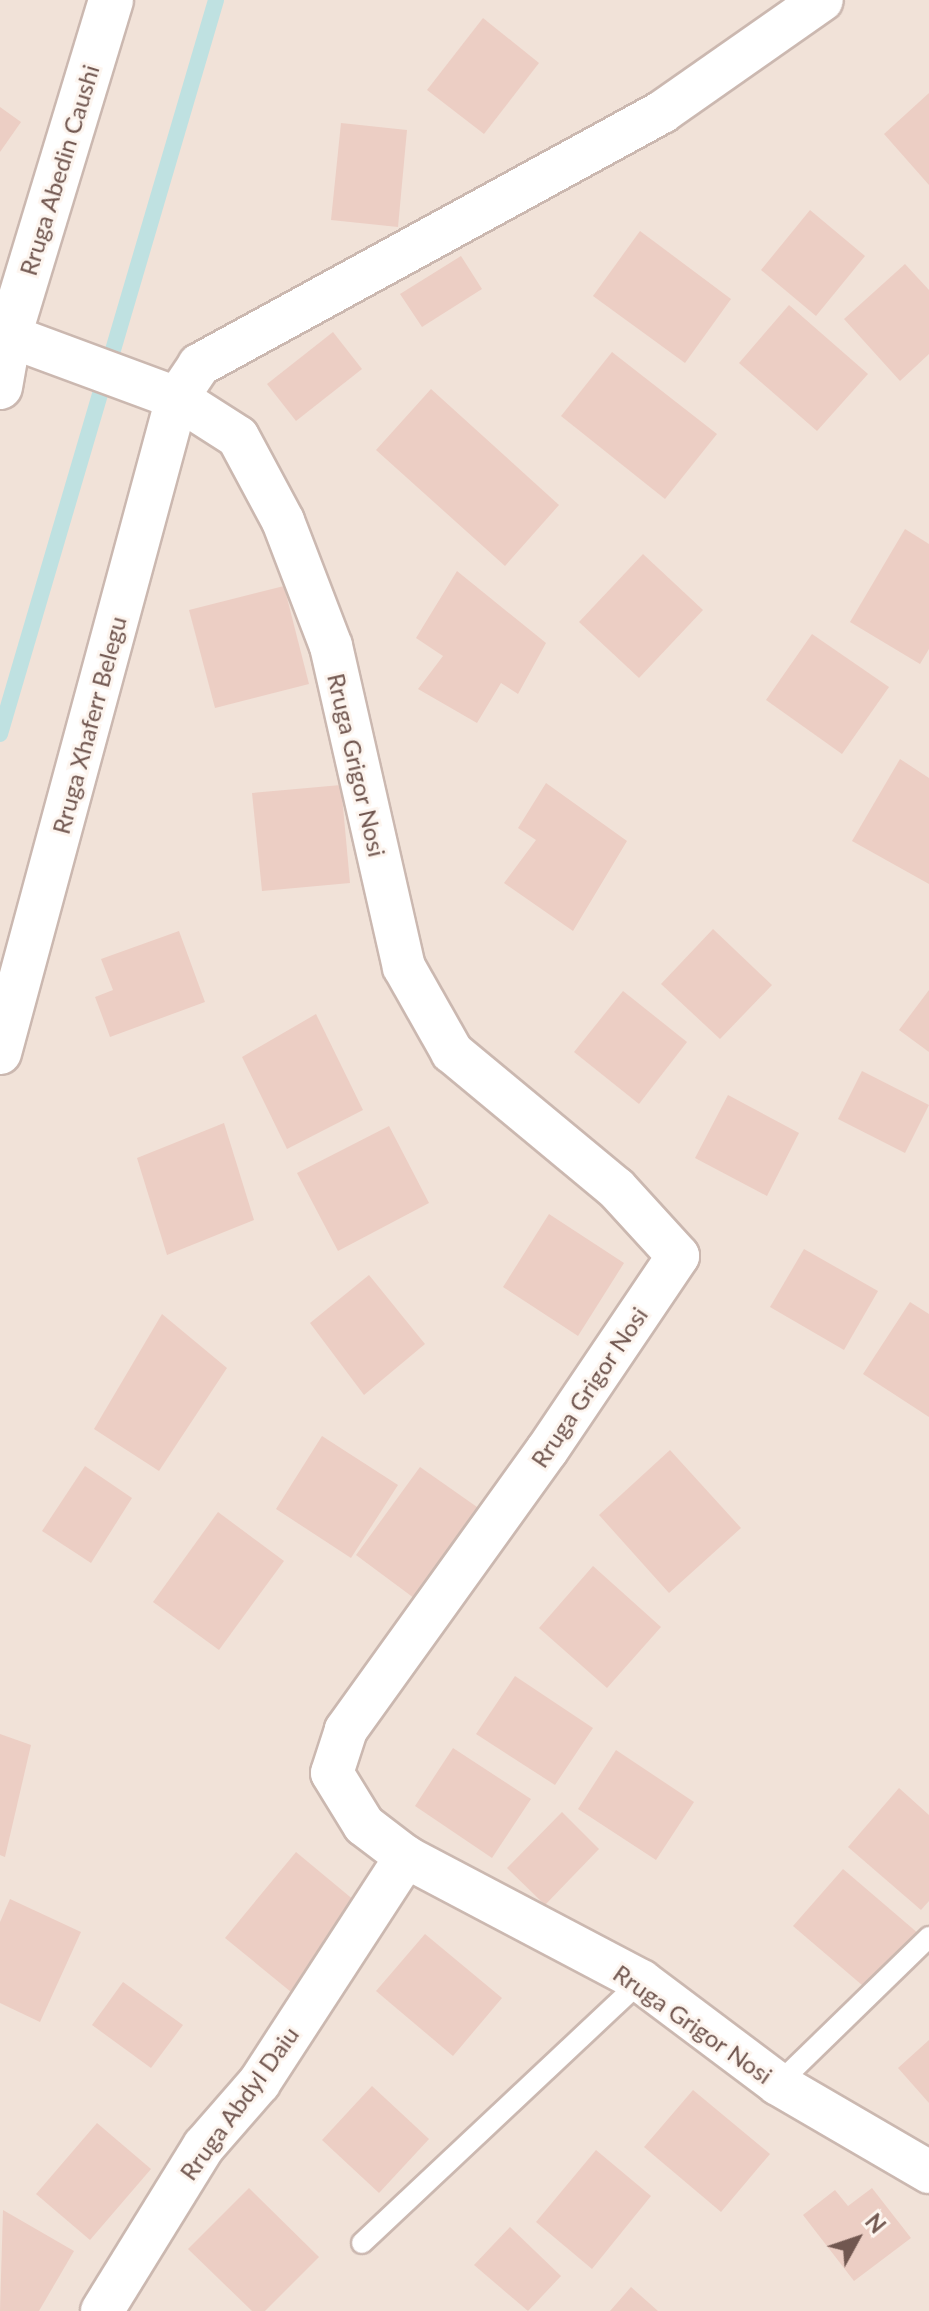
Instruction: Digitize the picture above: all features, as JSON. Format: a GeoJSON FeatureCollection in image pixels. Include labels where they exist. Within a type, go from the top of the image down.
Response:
{"type":"FeatureCollection","features":[{"type":"Feature","properties":{"kind":"main road","name":"Rruga Abedin Caushi"},"geometry":{"type":"LineString","coordinates":[[0,387],[9,336],[111,0]]}},
{"type":"Feature","properties":{"kind":"street","name":"Rruga Xhaferr Belegu"},"geometry":{"type":"LineString","coordinates":[[0,1053],[177,398],[199,365],[662,112],[822,0]]}},
{"type":"Feature","properties":{"kind":"street"},"geometry":{"type":"LineString","coordinates":[[9,336],[177,398]]}},
{"type":"Feature","properties":{"kind":"street","name":"Rruga Grigor Nosi"},"geometry":{"type":"LineString","coordinates":[[177,398],[238,437],[283,521],[331,646],[404,967],[452,1052],[616,1188],[678,1256],[547,1450],[346,1730],[332,1773],[364,1825],[406,1857],[641,1981],[778,2084],[929,2172]]}},
{"type":"Feature","properties":{"kind":"street","name":"Rruga Abdyl Daiu"},"geometry":{"type":"LineString","coordinates":[[102,2311],[204,2146],[259,2083],[406,1857]]}},
{"type":"Feature","properties":{"kind":"lane"},"geometry":{"type":"LineString","coordinates":[[778,2084],[929,1937]]}},
{"type":"Feature","properties":{"kind":"lane"},"geometry":{"type":"LineString","coordinates":[[362,2243],[641,1981]]}},
{"type":"Feature","properties":{"kind":"shaded area"},"geometry":{"type":"Polygon","coordinates":[[[0,0],[929,0],[929,2311],[0,2311],[0,0]]]}},
{"type":"Feature","properties":{"kind":"building"},"geometry":{"type":"Polygon","coordinates":[[[483,18],[539,63],[484,134],[427,90],[483,18]]]}},
{"type":"Feature","properties":{"kind":"building"},"geometry":{"type":"Polygon","coordinates":[[[929,93],[929,185],[884,134],[929,93]]]}},
{"type":"Feature","properties":{"kind":"building"},"geometry":{"type":"Polygon","coordinates":[[[0,107],[21,122],[0,152],[0,107]]]}},
{"type":"Feature","properties":{"kind":"building"},"geometry":{"type":"Polygon","coordinates":[[[341,123],[407,130],[398,227],[331,220],[341,123]]]}},
{"type":"Feature","properties":{"kind":"building"},"geometry":{"type":"Polygon","coordinates":[[[810,210],[865,256],[816,316],[761,270],[810,210]]]}},
{"type":"Feature","properties":{"kind":"building"},"geometry":{"type":"Polygon","coordinates":[[[640,231],[731,299],[685,363],[593,296],[640,231]]]}},
{"type":"Feature","properties":{"kind":"building"},"geometry":{"type":"Polygon","coordinates":[[[461,256],[482,289],[422,327],[400,294],[461,256]]]}},
{"type":"Feature","properties":{"kind":"building"},"geometry":{"type":"Polygon","coordinates":[[[905,264],[929,290],[929,354],[900,381],[844,319],[905,264]]]}},
{"type":"Feature","properties":{"kind":"building"},"geometry":{"type":"Polygon","coordinates":[[[789,305],[868,374],[817,431],[739,363],[789,305]]]}},
{"type":"Feature","properties":{"kind":"building"},"geometry":{"type":"Polygon","coordinates":[[[333,332],[362,369],[296,421],[267,384],[333,332]]]}},
{"type":"Feature","properties":{"kind":"building"},"geometry":{"type":"Polygon","coordinates":[[[612,352],[717,434],[665,499],[561,416],[612,352]]]}},
{"type":"Feature","properties":{"kind":"building"},"geometry":{"type":"Polygon","coordinates":[[[431,389],[559,505],[505,566],[376,450],[431,389]]]}},
{"type":"Feature","properties":{"kind":"building"},"geometry":{"type":"Polygon","coordinates":[[[905,529],[929,544],[929,649],[920,664],[850,622],[905,529]]]}},
{"type":"Feature","properties":{"kind":"building"},"geometry":{"type":"Polygon","coordinates":[[[643,554],[703,610],[639,678],[579,622],[643,554]]]}},
{"type":"Feature","properties":{"kind":"building"},"geometry":{"type":"Polygon","coordinates":[[[457,571],[546,643],[518,694],[501,683],[477,723],[418,689],[443,656],[416,638],[457,571]]]}},
{"type":"Feature","properties":{"kind":"building"},"geometry":{"type":"Polygon","coordinates":[[[284,586],[309,684],[215,708],[189,610],[284,586]]]}},
{"type":"Feature","properties":{"kind":"building"},"geometry":{"type":"Polygon","coordinates":[[[812,634],[889,687],[842,754],[766,700],[812,634]]]}},
{"type":"Feature","properties":{"kind":"building"},"geometry":{"type":"Polygon","coordinates":[[[900,759],[929,778],[929,884],[852,841],[900,759]]]}},
{"type":"Feature","properties":{"kind":"building"},"geometry":{"type":"Polygon","coordinates":[[[546,783],[627,841],[573,931],[504,883],[536,840],[518,828],[546,783]]]}},
{"type":"Feature","properties":{"kind":"building"},"geometry":{"type":"Polygon","coordinates":[[[341,785],[350,883],[262,891],[252,793],[341,785]]]}},
{"type":"Feature","properties":{"kind":"building"},"geometry":{"type":"Polygon","coordinates":[[[713,929],[772,985],[720,1039],[661,984],[713,929]]]}},
{"type":"Feature","properties":{"kind":"building"},"geometry":{"type":"Polygon","coordinates":[[[179,931],[205,1002],[110,1037],[95,997],[113,990],[101,959],[179,931]]]}},
{"type":"Feature","properties":{"kind":"building"},"geometry":{"type":"Polygon","coordinates":[[[929,990],[929,1052],[899,1030],[929,990]]]}},
{"type":"Feature","properties":{"kind":"building"},"geometry":{"type":"Polygon","coordinates":[[[623,991],[687,1042],[639,1104],[574,1052],[623,991]]]}},
{"type":"Feature","properties":{"kind":"building"},"geometry":{"type":"Polygon","coordinates":[[[316,1014],[363,1110],[287,1149],[242,1057],[316,1014]]]}},
{"type":"Feature","properties":{"kind":"building"},"geometry":{"type":"Polygon","coordinates":[[[862,1071],[929,1105],[905,1153],[838,1119],[862,1071]]]}},
{"type":"Feature","properties":{"kind":"building"},"geometry":{"type":"Polygon","coordinates":[[[728,1095],[799,1133],[767,1196],[695,1158],[728,1095]]]}},
{"type":"Feature","properties":{"kind":"building"},"geometry":{"type":"Polygon","coordinates":[[[224,1123],[254,1220],[167,1255],[137,1158],[224,1123]]]}},
{"type":"Feature","properties":{"kind":"building"},"geometry":{"type":"Polygon","coordinates":[[[389,1126],[429,1203],[338,1251],[297,1173],[389,1126]]]}},
{"type":"Feature","properties":{"kind":"building"},"geometry":{"type":"Polygon","coordinates":[[[549,1214],[624,1263],[578,1336],[503,1287],[549,1214]]]}},
{"type":"Feature","properties":{"kind":"building"},"geometry":{"type":"Polygon","coordinates":[[[804,1249],[878,1291],[844,1350],[770,1307],[804,1249]]]}},
{"type":"Feature","properties":{"kind":"building"},"geometry":{"type":"Polygon","coordinates":[[[369,1275],[425,1344],[364,1395],[310,1323],[369,1275]]]}},
{"type":"Feature","properties":{"kind":"building"},"geometry":{"type":"Polygon","coordinates":[[[910,1302],[929,1314],[929,1417],[863,1374],[910,1302]]]}},
{"type":"Feature","properties":{"kind":"building"},"geometry":{"type":"Polygon","coordinates":[[[162,1314],[227,1368],[159,1471],[94,1429],[162,1314]]]}},
{"type":"Feature","properties":{"kind":"building"},"geometry":{"type":"Polygon","coordinates":[[[322,1436],[398,1485],[351,1558],[276,1509],[322,1436]]]}},
{"type":"Feature","properties":{"kind":"building"},"geometry":{"type":"Polygon","coordinates":[[[670,1450],[741,1528],[669,1593],[599,1515],[670,1450]]]}},
{"type":"Feature","properties":{"kind":"building"},"geometry":{"type":"Polygon","coordinates":[[[85,1466],[132,1498],[91,1563],[42,1531],[85,1466]]]}},
{"type":"Feature","properties":{"kind":"building"},"geometry":{"type":"Polygon","coordinates":[[[420,1467],[487,1514],[422,1604],[356,1555],[420,1467]]]}},
{"type":"Feature","properties":{"kind":"building"},"geometry":{"type":"Polygon","coordinates":[[[218,1512],[284,1561],[219,1650],[153,1602],[218,1512]]]}},
{"type":"Feature","properties":{"kind":"building"},"geometry":{"type":"Polygon","coordinates":[[[593,1566],[661,1627],[607,1688],[539,1628],[593,1566]]]}},
{"type":"Feature","properties":{"kind":"building"},"geometry":{"type":"Polygon","coordinates":[[[515,1676],[593,1728],[555,1785],[476,1734],[515,1676]]]}},
{"type":"Feature","properties":{"kind":"building"},"geometry":{"type":"Polygon","coordinates":[[[0,1734],[31,1745],[5,1857],[0,1855],[0,1734]]]}},
{"type":"Feature","properties":{"kind":"building"},"geometry":{"type":"Polygon","coordinates":[[[453,1748],[531,1799],[492,1858],[415,1806],[453,1748]]]}},
{"type":"Feature","properties":{"kind":"building"},"geometry":{"type":"Polygon","coordinates":[[[616,1750],[694,1802],[656,1860],[578,1809],[616,1750]]]}},
{"type":"Feature","properties":{"kind":"building"},"geometry":{"type":"Polygon","coordinates":[[[899,1788],[929,1815],[929,1901],[921,1910],[848,1847],[899,1788]]]}},
{"type":"Feature","properties":{"kind":"building"},"geometry":{"type":"Polygon","coordinates":[[[562,1812],[599,1849],[545,1905],[507,1868],[562,1812]]]}},
{"type":"Feature","properties":{"kind":"building"},"geometry":{"type":"Polygon","coordinates":[[[296,1852],[361,1906],[291,1992],[225,1938],[296,1852]]]}},
{"type":"Feature","properties":{"kind":"building"},"geometry":{"type":"Polygon","coordinates":[[[843,1869],[919,1934],[869,1991],[793,1926],[843,1869]]]}},
{"type":"Feature","properties":{"kind":"building"},"geometry":{"type":"Polygon","coordinates":[[[10,1899],[81,1932],[40,2022],[0,2003],[0,1922],[10,1899]]]}},
{"type":"Feature","properties":{"kind":"building"},"geometry":{"type":"Polygon","coordinates":[[[425,1934],[502,1998],[453,2056],[376,1991],[425,1934]]]}},
{"type":"Feature","properties":{"kind":"building"},"geometry":{"type":"Polygon","coordinates":[[[123,1982],[183,2025],[151,2068],[92,2025],[123,1982]]]}},
{"type":"Feature","properties":{"kind":"building"},"geometry":{"type":"Polygon","coordinates":[[[929,2040],[929,2103],[898,2068],[929,2040]]]}},
{"type":"Feature","properties":{"kind":"building"},"geometry":{"type":"Polygon","coordinates":[[[372,2086],[429,2139],[379,2193],[322,2140],[372,2086]]]}},
{"type":"Feature","properties":{"kind":"building"},"geometry":{"type":"Polygon","coordinates":[[[693,2090],[770,2154],[721,2212],[644,2147],[693,2090]]]}},
{"type":"Feature","properties":{"kind":"building"},"geometry":{"type":"Polygon","coordinates":[[[97,2123],[151,2169],[90,2240],[36,2194],[97,2123]]]}},
{"type":"Feature","properties":{"kind":"building"},"geometry":{"type":"Polygon","coordinates":[[[596,2150],[651,2196],[592,2269],[536,2222],[596,2150]]]}},
{"type":"Feature","properties":{"kind":"building"},"geometry":{"type":"Polygon","coordinates":[[[249,2188],[319,2257],[265,2311],[252,2311],[188,2249],[249,2188]]]}},
{"type":"Feature","properties":{"kind":"building"},"geometry":{"type":"Polygon","coordinates":[[[872,2188],[911,2238],[854,2281],[803,2215],[835,2190],[848,2206],[872,2188]]]}},
{"type":"Feature","properties":{"kind":"building"},"geometry":{"type":"Polygon","coordinates":[[[3,2210],[74,2251],[39,2311],[0,2311],[3,2210]]]}},
{"type":"Feature","properties":{"kind":"building"},"geometry":{"type":"Polygon","coordinates":[[[510,2227],[561,2276],[528,2311],[474,2265],[510,2227]]]}},
{"type":"Feature","properties":{"kind":"building"},"geometry":{"type":"Polygon","coordinates":[[[631,2287],[658,2311],[610,2311],[631,2287]]]}},
{"type":"Feature","properties":{"kind":"waterway"},"geometry":{"type":"LineString","coordinates":[[0,734],[216,0]]}}]}
